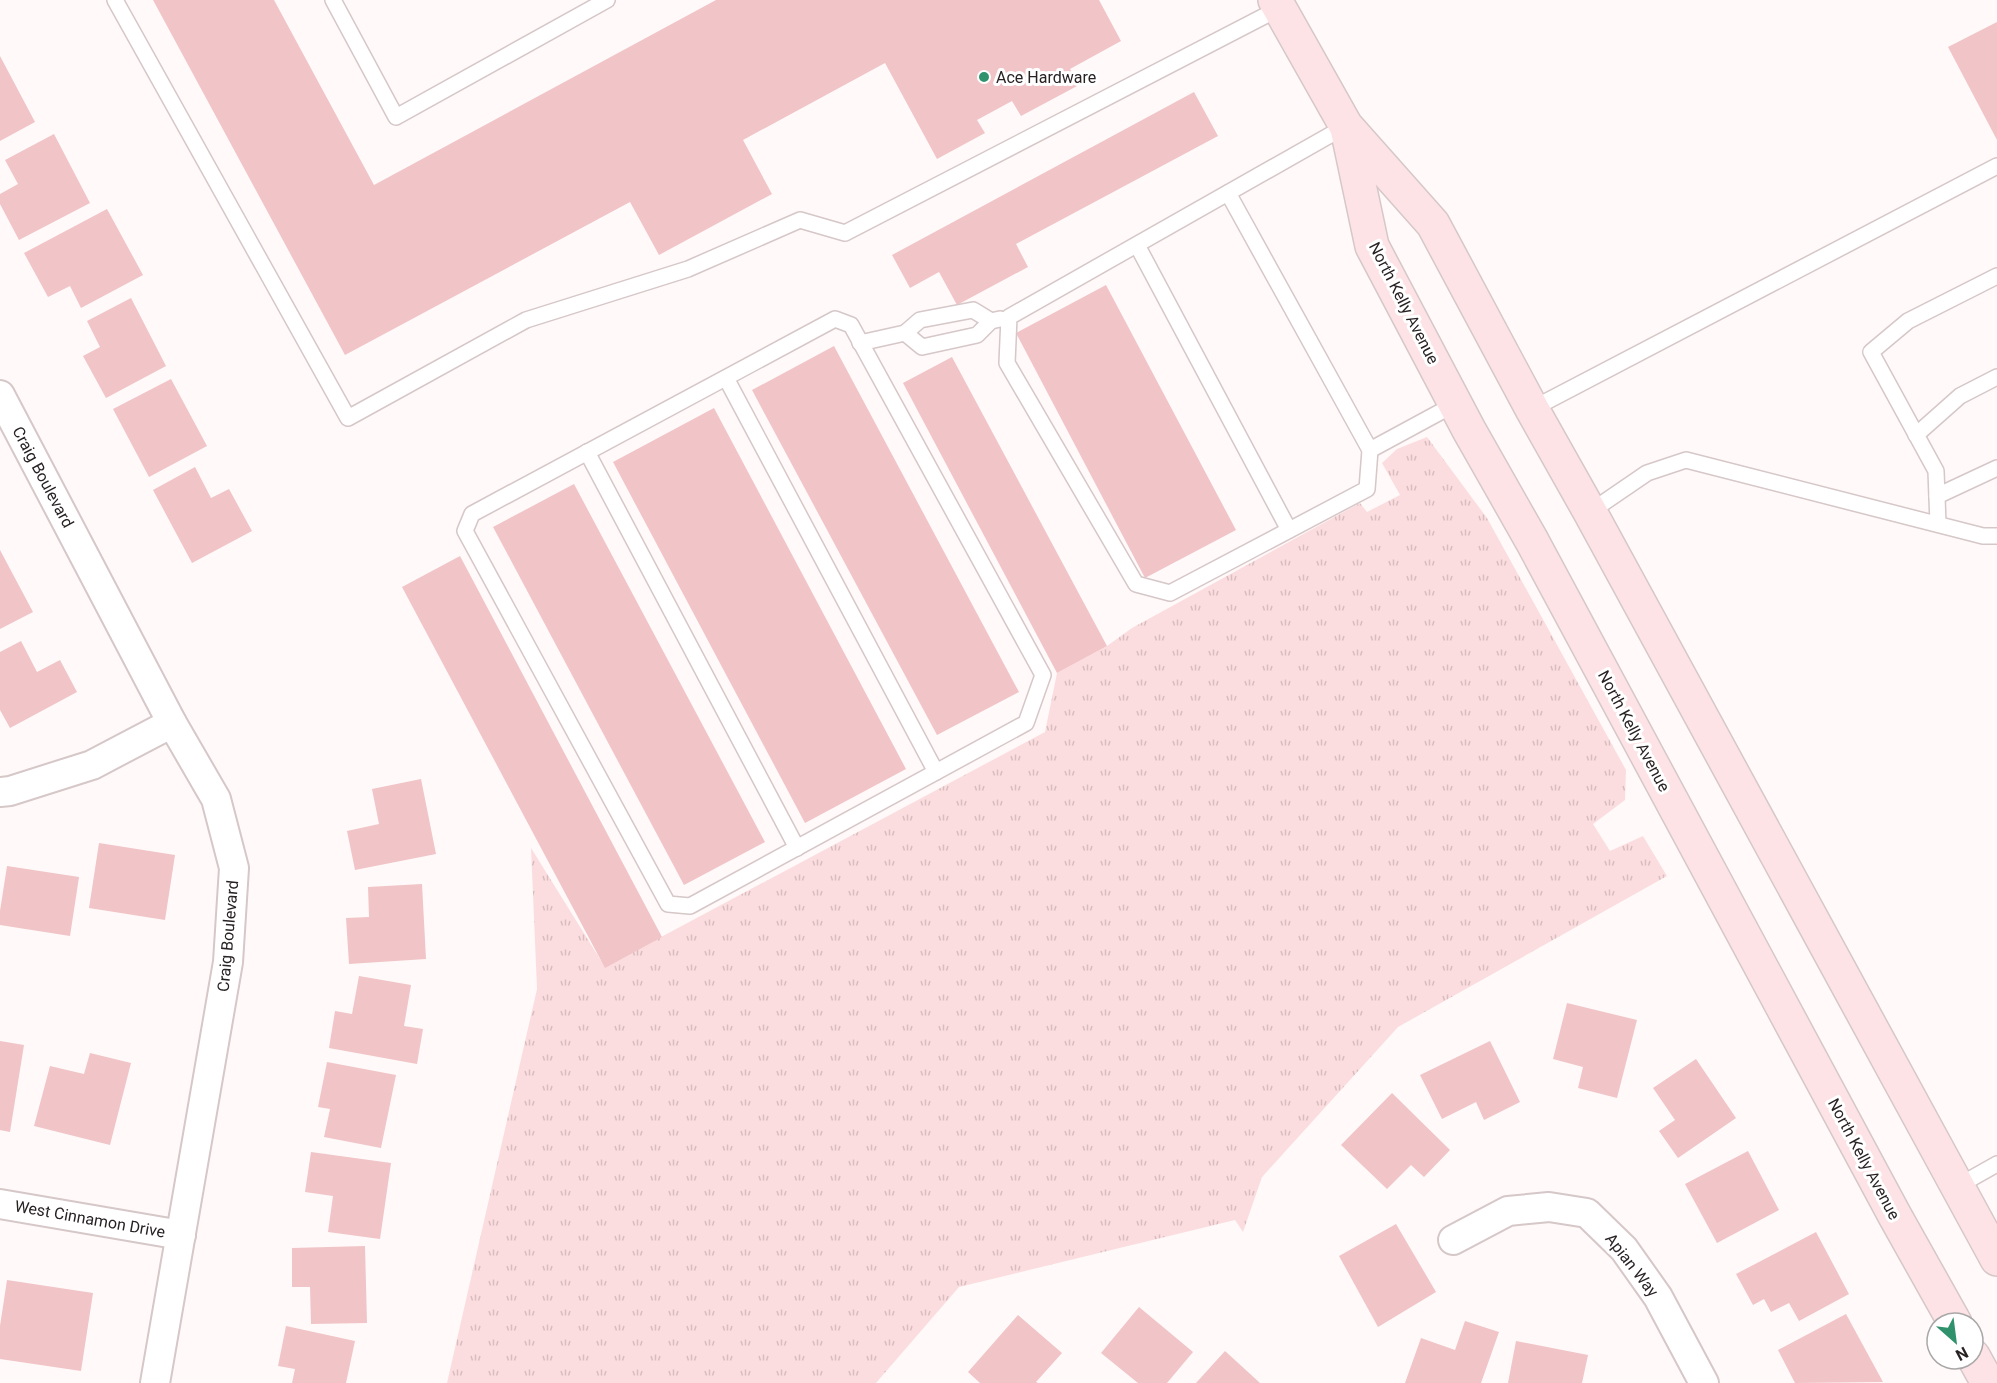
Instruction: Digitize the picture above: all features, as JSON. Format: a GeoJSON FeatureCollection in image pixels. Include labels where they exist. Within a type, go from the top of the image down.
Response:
{"type":"FeatureCollection","features":[{"type":"Feature","properties":{"kind":"street","name":"North Kelly Avenue"},"geometry":{"type":"LineString","coordinates":[[1278,4],[1346,126],[1433,224],[1997,1258]]}},
{"type":"Feature","properties":{"kind":"street","name":"North Kelly Avenue"},"geometry":{"type":"LineString","coordinates":[[1346,126],[1372,246],[1455,404],[1532,541],[1948,1311]]}},
{"type":"Feature","properties":{"kind":"street","name":"Craig Boulevard"},"geometry":{"type":"LineString","coordinates":[[0,395],[172,723],[216,800],[234,868],[228,962],[155,1383]]}},
{"type":"Feature","properties":{"kind":"street"},"geometry":{"type":"LineString","coordinates":[[0,792],[10,791],[92,765],[172,723]]}},
{"type":"Feature","properties":{"kind":"street","name":"West Cinnamon Drive"},"geometry":{"type":"LineString","coordinates":[[0,1204],[181,1235]]}},
{"type":"Feature","properties":{"kind":"street","name":"Apian Way"},"geometry":{"type":"LineString","coordinates":[[1453,1240],[1508,1211],[1549,1207],[1587,1213],[1624,1249],[1658,1297],[1704,1383]]}},
{"type":"Feature","properties":{"kind":"lane"},"geometry":{"type":"LineString","coordinates":[[115,0],[348,418],[526,320],[688,269],[800,220],[846,233],[1278,4]]}},
{"type":"Feature","properties":{"kind":"lane"},"geometry":{"type":"LineString","coordinates":[[333,0],[396,117],[607,0]]}},
{"type":"Feature","properties":{"kind":"lane"},"geometry":{"type":"LineString","coordinates":[[905,333],[922,347],[977,335],[991,321],[1009,316],[1346,126]]}},
{"type":"Feature","properties":{"kind":"lane"},"geometry":{"type":"LineString","coordinates":[[1532,409],[1997,166]]}},
{"type":"Feature","properties":{"kind":"lane"},"geometry":{"type":"LineString","coordinates":[[1009,316],[1006,363],[1136,584],[1170,593],[1366,489],[1370,450],[1228,193]]}},
{"type":"Feature","properties":{"kind":"lane"},"geometry":{"type":"LineString","coordinates":[[1137,245],[1289,530]]}},
{"type":"Feature","properties":{"kind":"lane"},"geometry":{"type":"LineString","coordinates":[[1938,524],[1936,471],[1871,352],[1908,321],[1997,276]]}},
{"type":"Feature","properties":{"kind":"lane"},"geometry":{"type":"LineString","coordinates":[[860,343],[905,333],[920,320],[973,310],[991,321]]}},
{"type":"Feature","properties":{"kind":"lane"},"geometry":{"type":"LineString","coordinates":[[835,319],[851,325],[860,343],[1043,675],[1026,723],[690,906],[669,904],[465,531],[472,514],[835,319]]}},
{"type":"Feature","properties":{"kind":"lane"},"geometry":{"type":"LineString","coordinates":[[1916,435],[1960,396],[1997,377]]}},
{"type":"Feature","properties":{"kind":"lane"},"geometry":{"type":"LineString","coordinates":[[726,378],[936,772]]}},
{"type":"Feature","properties":{"kind":"lane"},"geometry":{"type":"LineString","coordinates":[[1370,450],[1455,404]]}},
{"type":"Feature","properties":{"kind":"lane"},"geometry":{"type":"LineString","coordinates":[[587,452],[796,848]]}},
{"type":"Feature","properties":{"kind":"lane"},"geometry":{"type":"LineString","coordinates":[[1590,512],[1647,472],[1686,460],[1983,536],[1997,536]]}},
{"type":"Feature","properties":{"kind":"lane"},"geometry":{"type":"LineString","coordinates":[[1937,496],[1997,468]]}},
{"type":"Feature","properties":{"kind":"lane"},"geometry":{"type":"LineString","coordinates":[[1958,1186],[1997,1164]]}},
{"type":"Feature","properties":{"kind":"green space"},"geometry":{"type":"Polygon","coordinates":[[[1427,437],[1487,518],[1626,770],[1625,800],[1593,824],[1610,851],[1643,836],[1667,876],[1398,1027],[1262,1177],[1243,1232],[1235,1220],[959,1287],[876,1383],[447,1383],[537,989],[531,848],[605,967],[1045,732],[1057,673],[1107,646],[1132,628],[1360,503],[1367,512],[1400,495],[1382,463],[1397,449],[1427,437]]]}},
{"type":"Feature","properties":{"kind":"building"},"geometry":{"type":"Polygon","coordinates":[[[153,0],[274,0],[374,185],[716,0],[1099,0],[1121,41],[1070,69],[1079,85],[1021,116],[1012,101],[977,120],[985,133],[937,159],[885,63],[743,140],[772,194],[659,255],[630,202],[345,355],[153,0]]]}},
{"type":"Feature","properties":{"kind":"building"},"geometry":{"type":"Polygon","coordinates":[[[1997,22],[1997,140],[1948,47],[1997,22]]]}},
{"type":"Feature","properties":{"kind":"building"},"geometry":{"type":"Polygon","coordinates":[[[0,56],[35,122],[0,141],[0,56]]]}},
{"type":"Feature","properties":{"kind":"building"},"geometry":{"type":"Polygon","coordinates":[[[1194,92],[1218,136],[1016,244],[1028,267],[957,305],[939,272],[910,288],[892,255],[1194,92]]]}},
{"type":"Feature","properties":{"kind":"building"},"geometry":{"type":"Polygon","coordinates":[[[54,134],[90,203],[19,240],[0,204],[0,194],[18,184],[5,160],[54,134]]]}},
{"type":"Feature","properties":{"kind":"building"},"geometry":{"type":"Polygon","coordinates":[[[107,209],[143,275],[81,308],[70,286],[48,297],[24,253],[107,209]]]}},
{"type":"Feature","properties":{"kind":"building"},"geometry":{"type":"Polygon","coordinates":[[[1106,285],[1236,530],[1145,578],[1016,333],[1106,285]]]}},
{"type":"Feature","properties":{"kind":"building"},"geometry":{"type":"Polygon","coordinates":[[[131,298],[166,366],[106,398],[83,356],[100,347],[87,321],[131,298]]]}},
{"type":"Feature","properties":{"kind":"building"},"geometry":{"type":"Polygon","coordinates":[[[834,346],[1019,692],[937,735],[752,390],[834,346]]]}},
{"type":"Feature","properties":{"kind":"building"},"geometry":{"type":"Polygon","coordinates":[[[952,357],[1107,646],[1057,673],[903,383],[952,357]]]}},
{"type":"Feature","properties":{"kind":"building"},"geometry":{"type":"Polygon","coordinates":[[[171,379],[207,446],[149,477],[113,409],[171,379]]]}},
{"type":"Feature","properties":{"kind":"building"},"geometry":{"type":"Polygon","coordinates":[[[714,408],[906,769],[805,823],[613,462],[714,408]]]}},
{"type":"Feature","properties":{"kind":"building"},"geometry":{"type":"Polygon","coordinates":[[[195,467],[211,498],[229,489],[252,531],[192,563],[153,490],[195,467]]]}},
{"type":"Feature","properties":{"kind":"building"},"geometry":{"type":"Polygon","coordinates":[[[574,484],[765,842],[684,885],[493,527],[574,484]]]}},
{"type":"Feature","properties":{"kind":"building"},"geometry":{"type":"Polygon","coordinates":[[[0,550],[33,612],[0,629],[0,550]]]}},
{"type":"Feature","properties":{"kind":"building"},"geometry":{"type":"Polygon","coordinates":[[[460,556],[662,937],[605,968],[402,587],[460,556]]]}},
{"type":"Feature","properties":{"kind":"building"},"geometry":{"type":"Polygon","coordinates":[[[21,641],[37,672],[60,660],[77,692],[10,728],[0,710],[0,652],[21,641]]]}},
{"type":"Feature","properties":{"kind":"building"},"geometry":{"type":"Polygon","coordinates":[[[421,779],[436,854],[355,870],[347,831],[379,824],[372,789],[421,779]]]}},
{"type":"Feature","properties":{"kind":"building"},"geometry":{"type":"Polygon","coordinates":[[[99,843],[175,855],[165,920],[89,908],[99,843]]]}},
{"type":"Feature","properties":{"kind":"building"},"geometry":{"type":"Polygon","coordinates":[[[7,866],[79,877],[70,936],[0,925],[7,866]]]}},
{"type":"Feature","properties":{"kind":"building"},"geometry":{"type":"Polygon","coordinates":[[[422,884],[426,959],[349,964],[346,918],[369,917],[368,887],[422,884]]]}},
{"type":"Feature","properties":{"kind":"building"},"geometry":{"type":"Polygon","coordinates":[[[359,976],[411,985],[404,1026],[423,1029],[417,1064],[329,1048],[335,1011],[352,1014],[359,976]]]}},
{"type":"Feature","properties":{"kind":"building"},"geometry":{"type":"Polygon","coordinates":[[[1567,1003],[1637,1020],[1617,1098],[1578,1088],[1583,1067],[1553,1059],[1567,1003]]]}},
{"type":"Feature","properties":{"kind":"building"},"geometry":{"type":"Polygon","coordinates":[[[0,1041],[24,1045],[10,1132],[0,1130],[0,1041]]]}},
{"type":"Feature","properties":{"kind":"building"},"geometry":{"type":"Polygon","coordinates":[[[1490,1041],[1520,1102],[1484,1120],[1476,1102],[1442,1119],[1420,1075],[1490,1041]]]}},
{"type":"Feature","properties":{"kind":"building"},"geometry":{"type":"Polygon","coordinates":[[[90,1053],[131,1063],[110,1145],[34,1126],[50,1066],[84,1074],[90,1053]]]}},
{"type":"Feature","properties":{"kind":"building"},"geometry":{"type":"Polygon","coordinates":[[[1696,1059],[1736,1118],[1678,1158],[1659,1131],[1675,1120],[1653,1088],[1696,1059]]]}},
{"type":"Feature","properties":{"kind":"building"},"geometry":{"type":"Polygon","coordinates":[[[327,1062],[396,1075],[381,1148],[324,1137],[330,1109],[318,1107],[327,1062]]]}},
{"type":"Feature","properties":{"kind":"building"},"geometry":{"type":"Polygon","coordinates":[[[1392,1093],[1450,1150],[1424,1177],[1411,1165],[1387,1189],[1341,1145],[1392,1093]]]}},
{"type":"Feature","properties":{"kind":"building"},"geometry":{"type":"Polygon","coordinates":[[[1748,1151],[1779,1210],[1717,1243],[1685,1184],[1748,1151]]]}},
{"type":"Feature","properties":{"kind":"building"},"geometry":{"type":"Polygon","coordinates":[[[311,1152],[391,1163],[380,1239],[328,1232],[333,1196],[305,1192],[311,1152]]]}},
{"type":"Feature","properties":{"kind":"building"},"geometry":{"type":"Polygon","coordinates":[[[1396,1224],[1436,1292],[1378,1327],[1339,1256],[1396,1224]]]}},
{"type":"Feature","properties":{"kind":"building"},"geometry":{"type":"Polygon","coordinates":[[[1816,1232],[1849,1294],[1799,1321],[1789,1303],[1771,1312],[1764,1299],[1753,1305],[1736,1274],[1816,1232]]]}},
{"type":"Feature","properties":{"kind":"building"},"geometry":{"type":"Polygon","coordinates":[[[365,1246],[367,1323],[311,1324],[310,1287],[292,1287],[292,1248],[365,1246]]]}},
{"type":"Feature","properties":{"kind":"building"},"geometry":{"type":"Polygon","coordinates":[[[7,1280],[93,1293],[81,1371],[0,1359],[0,1326],[7,1280]]]}},
{"type":"Feature","properties":{"kind":"building"},"geometry":{"type":"Polygon","coordinates":[[[1139,1307],[1193,1352],[1167,1383],[1138,1383],[1101,1353],[1139,1307]]]}},
{"type":"Feature","properties":{"kind":"building"},"geometry":{"type":"Polygon","coordinates":[[[1846,1314],[1883,1382],[1795,1383],[1778,1350],[1846,1314]]]}},
{"type":"Feature","properties":{"kind":"building"},"geometry":{"type":"Polygon","coordinates":[[[1018,1315],[1062,1353],[1036,1382],[1038,1383],[980,1383],[968,1372],[1018,1315]]]}},
{"type":"Feature","properties":{"kind":"building"},"geometry":{"type":"Polygon","coordinates":[[[1465,1321],[1499,1332],[1481,1383],[1405,1383],[1421,1338],[1455,1350],[1465,1321]]]}},
{"type":"Feature","properties":{"kind":"building"},"geometry":{"type":"Polygon","coordinates":[[[286,1326],[355,1341],[346,1383],[292,1383],[295,1369],[278,1366],[286,1326]]]}},
{"type":"Feature","properties":{"kind":"building"},"geometry":{"type":"Polygon","coordinates":[[[1516,1341],[1588,1355],[1582,1383],[1508,1383],[1516,1341]]]}},
{"type":"Feature","properties":{"kind":"building"},"geometry":{"type":"Polygon","coordinates":[[[1225,1351],[1260,1383],[1196,1383],[1225,1351]]]}},
{"type":"Feature","properties":{"kind":"place","name":"Ace Hardware"},"geometry":{"type":"Point","coordinates":[984,77]}}]}
